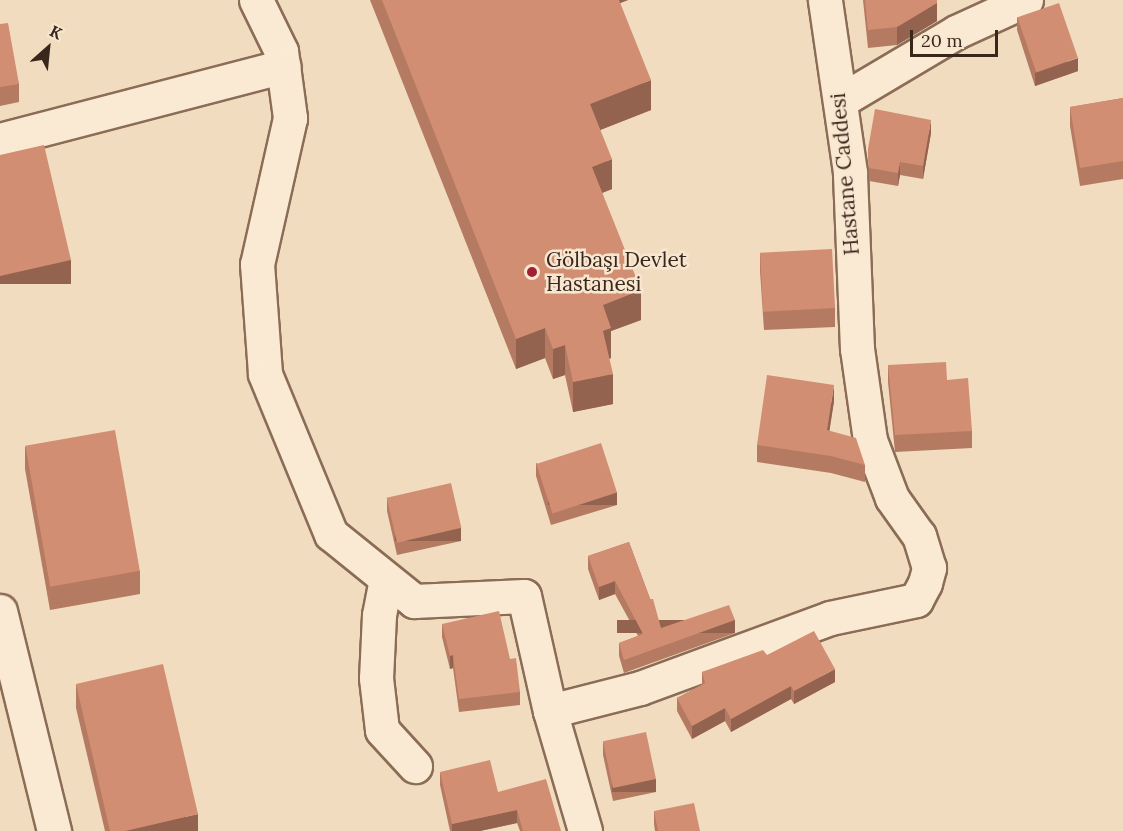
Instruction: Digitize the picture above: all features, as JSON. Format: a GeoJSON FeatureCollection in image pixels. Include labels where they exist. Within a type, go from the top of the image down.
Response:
{"type":"FeatureCollection","features":[{"type":"Feature","properties":{"kind":"street"},"geometry":{"type":"LineString","coordinates":[[256,0],[281,51],[290,118],[257,264],[265,374],[331,534],[414,601],[524,596],[550,711],[585,831]]}},
{"type":"Feature","properties":{"kind":"street","name":"Hastane Caddesi"},"geometry":{"type":"LineString","coordinates":[[550,711],[640,688],[830,618],[916,600],[929,568],[919,536],[892,498],[870,440],[857,349],[850,172],[825,0]]}},
{"type":"Feature","properties":{"kind":"street"},"geometry":{"type":"LineString","coordinates":[[840,100],[956,32],[1026,0]]}},
{"type":"Feature","properties":{"kind":"street"},"geometry":{"type":"LineString","coordinates":[[0,140],[284,66]]}},
{"type":"Feature","properties":{"kind":"street"},"geometry":{"type":"LineString","coordinates":[[386,579],[379,615],[376,678],[382,730],[415,766]]}},
{"type":"Feature","properties":{"kind":"street"},"geometry":{"type":"LineString","coordinates":[[0,611],[54,831]]}},
{"type":"Feature","properties":{"kind":"building"},"geometry":{"type":"Polygon","coordinates":[[[382,0],[619,0],[651,80],[590,104],[612,159],[592,167],[641,290],[603,305],[611,328],[603,331],[613,374],[573,382],[565,345],[553,349],[545,328],[516,339],[382,0]]]}},
{"type":"Feature","properties":{"kind":"building"},"geometry":{"type":"Polygon","coordinates":[[[865,0],[937,0],[937,3],[897,27],[868,30],[865,0]]]}},
{"type":"Feature","properties":{"kind":"building"},"geometry":{"type":"Polygon","coordinates":[[[1059,3],[1078,58],[1036,72],[1017,17],[1059,3]]]}},
{"type":"Feature","properties":{"kind":"building"},"geometry":{"type":"Polygon","coordinates":[[[8,23],[19,84],[0,87],[0,24],[8,23]]]}},
{"type":"Feature","properties":{"kind":"building"},"geometry":{"type":"Polygon","coordinates":[[[1123,98],[1123,161],[1080,168],[1070,107],[1123,98]]]}},
{"type":"Feature","properties":{"kind":"building"},"geometry":{"type":"Polygon","coordinates":[[[875,109],[931,120],[923,166],[900,162],[898,173],[869,168],[868,149],[875,109]]]}},
{"type":"Feature","properties":{"kind":"building"},"geometry":{"type":"Polygon","coordinates":[[[44,145],[71,260],[0,276],[0,155],[44,145]]]}},
{"type":"Feature","properties":{"kind":"building"},"geometry":{"type":"Polygon","coordinates":[[[832,249],[835,308],[763,312],[760,253],[832,249]]]}},
{"type":"Feature","properties":{"kind":"building"},"geometry":{"type":"Polygon","coordinates":[[[946,362],[947,380],[968,378],[972,431],[895,435],[888,365],[946,362]]]}},
{"type":"Feature","properties":{"kind":"building"},"geometry":{"type":"Polygon","coordinates":[[[767,375],[834,385],[827,430],[856,438],[865,465],[831,456],[757,445],[767,375]]]}},
{"type":"Feature","properties":{"kind":"building"},"geometry":{"type":"Polygon","coordinates":[[[115,430],[140,571],[50,587],[25,446],[115,430]]]}},
{"type":"Feature","properties":{"kind":"building"},"geometry":{"type":"Polygon","coordinates":[[[601,443],[617,492],[552,513],[536,464],[601,443]]]}},
{"type":"Feature","properties":{"kind":"building"},"geometry":{"type":"Polygon","coordinates":[[[451,483],[461,528],[397,543],[387,498],[451,483]]]}},
{"type":"Feature","properties":{"kind":"building"},"geometry":{"type":"Polygon","coordinates":[[[629,542],[650,599],[653,599],[661,628],[729,605],[735,620],[624,660],[619,643],[643,634],[615,581],[599,587],[588,556],[629,542]]]}},
{"type":"Feature","properties":{"kind":"building"},"geometry":{"type":"Polygon","coordinates":[[[499,611],[510,659],[516,658],[520,692],[459,699],[453,655],[450,656],[442,624],[499,611]]]}},
{"type":"Feature","properties":{"kind":"building"},"geometry":{"type":"Polygon","coordinates":[[[814,631],[835,669],[794,691],[791,686],[731,719],[725,708],[692,726],[677,698],[705,683],[702,672],[763,650],[767,655],[814,631]]]}},
{"type":"Feature","properties":{"kind":"building"},"geometry":{"type":"Polygon","coordinates":[[[163,664],[198,814],[125,831],[110,831],[76,684],[163,664]]]}},
{"type":"Feature","properties":{"kind":"building"},"geometry":{"type":"Polygon","coordinates":[[[646,732],[656,779],[613,788],[603,741],[646,732]]]}},
{"type":"Feature","properties":{"kind":"building"},"geometry":{"type":"Polygon","coordinates":[[[490,760],[498,792],[546,779],[561,831],[523,831],[517,810],[452,824],[440,772],[490,760]]]}},
{"type":"Feature","properties":{"kind":"building"},"geometry":{"type":"Polygon","coordinates":[[[694,803],[700,831],[658,831],[654,811],[694,803]]]}},
{"type":"Feature","properties":{"kind":"place","name":"Gölbaşı Devlet Hastanesi"},"geometry":{"type":"Point","coordinates":[532,272]}}]}
